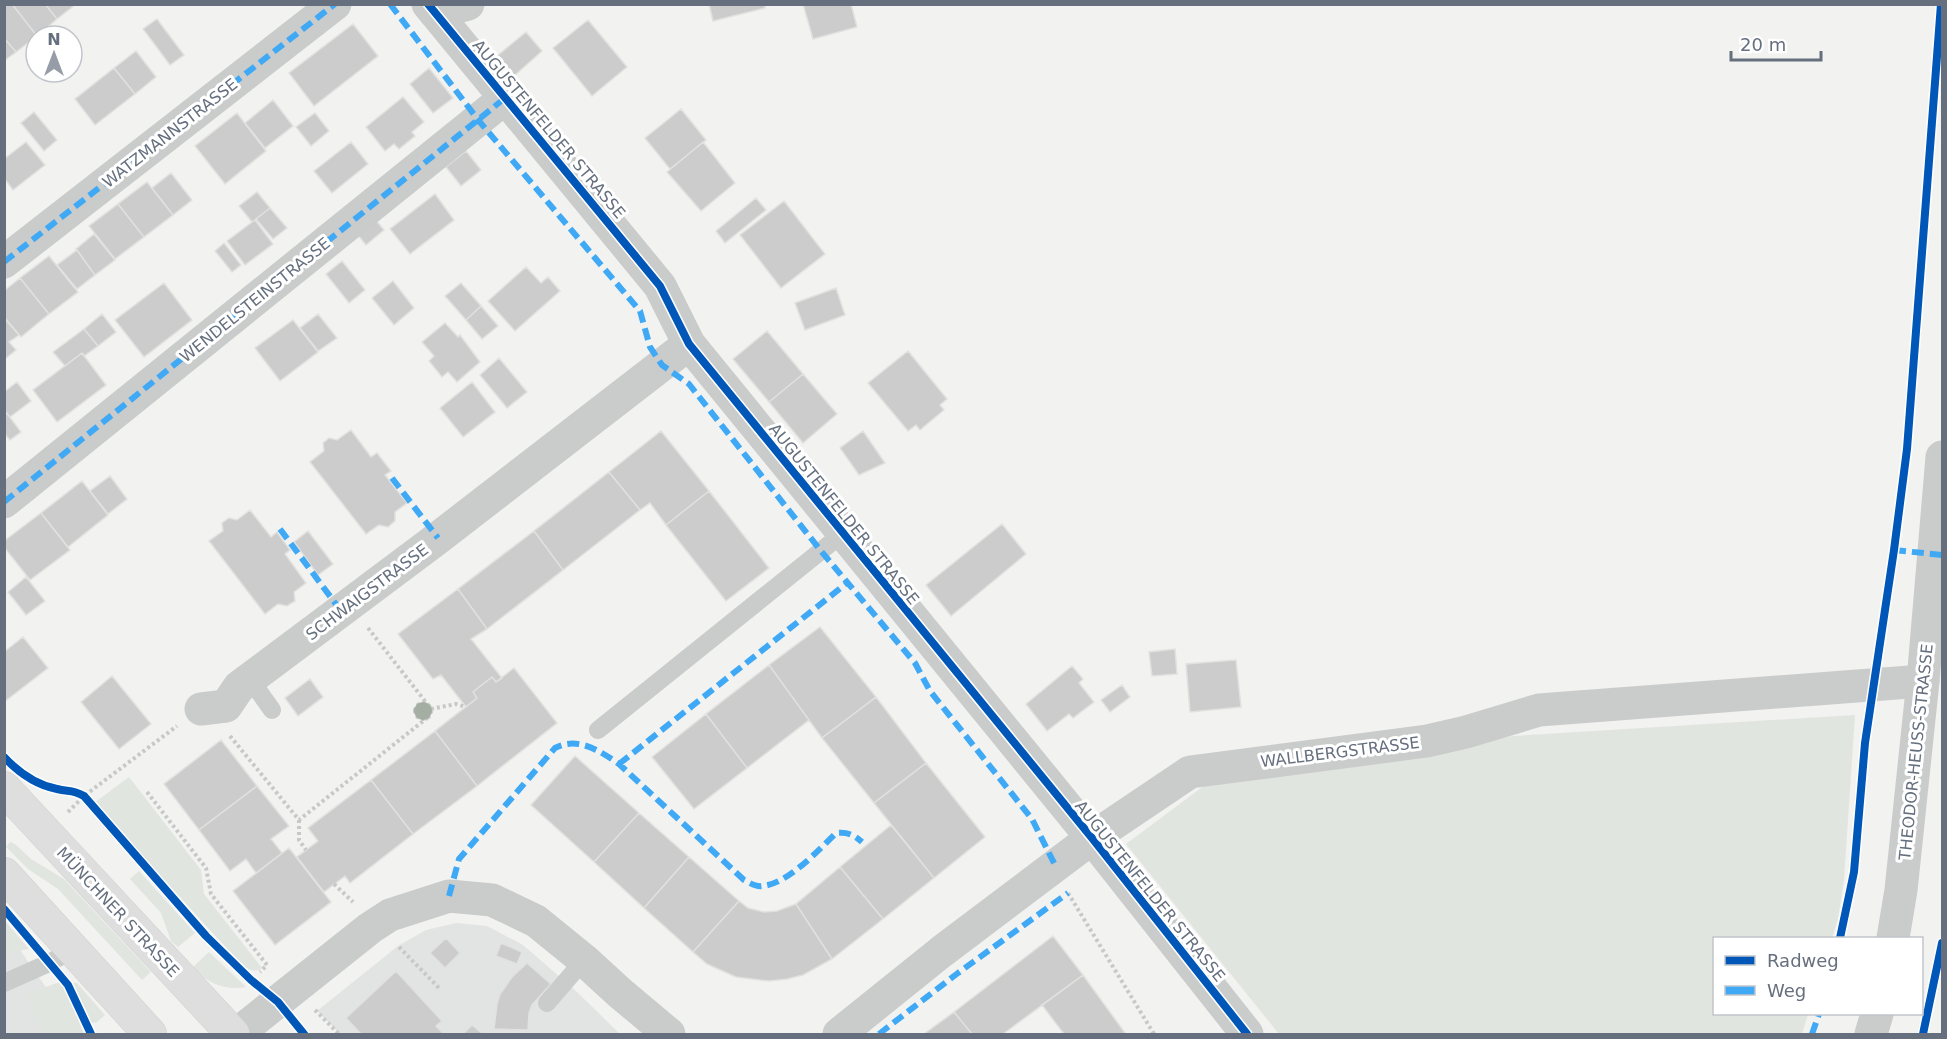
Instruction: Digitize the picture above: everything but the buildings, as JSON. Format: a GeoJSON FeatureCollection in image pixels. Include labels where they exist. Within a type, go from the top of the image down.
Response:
{"type":"FeatureCollection","features":[{"type":"Feature","properties":{"kind":"main road","name":"MÜNCHNER STRASSE"},"geometry":{"type":"LineString","coordinates":[[4,788],[235,1035]]}},
{"type":"Feature","properties":{"kind":"main road"},"geometry":{"type":"LineString","coordinates":[[4,874],[150,1035]]}},
{"type":"Feature","properties":{"kind":"street","name":"WATZMANNSTRASSE"},"geometry":{"type":"LineString","coordinates":[[4,262],[335,4]]}},
{"type":"Feature","properties":{"kind":"street"},"geometry":{"type":"LineString","coordinates":[[432,9],[468,4]]}},
{"type":"Feature","properties":{"kind":"street","name":"AUGUSTENFELDER STRASSE"},"geometry":{"type":"LineString","coordinates":[[432,9],[660,286],[689,344],[1092,838],[1247,1035]]}},
{"type":"Feature","properties":{"kind":"street","name":"WENDELSTEINSTRASSE"},"geometry":{"type":"LineString","coordinates":[[4,502],[506,98]]}},
{"type":"Feature","properties":{"kind":"street","name":"SCHWAIGSTRASSE"},"geometry":{"type":"LineString","coordinates":[[213,719],[239,687],[447,531],[689,344]]}},
{"type":"Feature","properties":{"kind":"street","name":"THEODOR-HEUSS-STRASSE"},"geometry":{"type":"LineString","coordinates":[[1893,937],[1901,890],[1923,681],[1942,457]]}},
{"type":"Feature","properties":{"kind":"street","name":"WALLBERGSTRASSE"},"geometry":{"type":"LineString","coordinates":[[839,1035],[941,952],[1055,865],[1190,772],[1427,741],[1467,732],[1539,710],[1923,681]]}},
{"type":"Feature","properties":{"kind":"street"},"geometry":{"type":"LineString","coordinates":[[235,1035],[377,923],[390,915],[449,896],[492,900],[536,921],[669,1035]]}},
{"type":"Feature","properties":{"kind":"street"},"geometry":{"type":"LineString","coordinates":[[1871,1035],[1877,1015]]}},
{"type":"Feature","properties":{"kind":"lane"},"geometry":{"type":"LineString","coordinates":[[598,730],[842,534]]}},
{"type":"Feature","properties":{"kind":"lane"},"geometry":{"type":"LineString","coordinates":[[250,680],[272,710]]}},
{"type":"Feature","properties":{"kind":"lane"},"geometry":{"type":"LineString","coordinates":[[4,984],[72,950]]}},
{"type":"Feature","properties":{"kind":"lane"},"geometry":{"type":"LineString","coordinates":[[547,1004],[584,960]]}},
{"type":"Feature","properties":{"kind":"path"},"geometry":{"type":"LineString","coordinates":[[362,620],[430,707]]}},
{"type":"Feature","properties":{"kind":"path"},"geometry":{"type":"LineString","coordinates":[[427,718],[419,718],[416,714],[416,708],[421,703],[430,707],[456,704],[466,706]]}},
{"type":"Feature","properties":{"kind":"path"},"geometry":{"type":"LineString","coordinates":[[299,820],[427,718],[430,707]]}},
{"type":"Feature","properties":{"kind":"path"},"geometry":{"type":"LineString","coordinates":[[46,834],[84,796],[213,719],[299,820],[299,840],[306,850]]}},
{"type":"Feature","properties":{"kind":"path"},"geometry":{"type":"LineString","coordinates":[[40,783],[58,790],[73,790],[84,796],[206,936],[251,980],[267,965],[211,894],[206,868],[147,792]]}},
{"type":"Feature","properties":{"kind":"path"},"geometry":{"type":"LineString","coordinates":[[1055,865],[1074,902],[1154,1035]]}},
{"type":"Feature","properties":{"kind":"path"},"geometry":{"type":"LineString","coordinates":[[377,923],[440,989]]}},
{"type":"Feature","properties":{"kind":"path"},"geometry":{"type":"LineString","coordinates":[[307,1013],[314,1008],[339,1035]]}},
{"type":"Feature","properties":{"kind":"shaded area"},"geometry":{"type":"Polygon","coordinates":[[[1855,715],[1844,880],[1838,919],[1832,937],[1713,937],[1713,1015],[1808,1015],[1802,1034],[1279,1034],[1126,844],[1209,782],[1513,736],[1855,715]]]}},
{"type":"Feature","properties":{"kind":"shaded area"},"geometry":{"type":"Polygon","coordinates":[[[129,777],[201,870],[204,894],[262,968],[252,970],[242,965],[94,803],[129,777]]]}},
{"type":"Feature","properties":{"kind":"shaded area"},"geometry":{"type":"Polygon","coordinates":[[[10,842],[31,859],[64,879],[151,972],[142,980],[58,889],[28,869],[6,847],[10,842]]]}},
{"type":"Feature","properties":{"kind":"shaded area"},"geometry":{"type":"Polygon","coordinates":[[[139,871],[195,933],[178,947],[171,941],[161,913],[130,879],[139,871]]]}},
{"type":"Feature","properties":{"kind":"shaded area"},"geometry":{"type":"Polygon","coordinates":[[[5,921],[29,949],[5,953],[5,921]]]}},
{"type":"Feature","properties":{"kind":"shaded area"},"geometry":{"type":"Polygon","coordinates":[[[456,923],[487,926],[523,945],[576,991],[620,1034],[340,1034],[317,1011],[398,946],[426,930],[456,923]]]}},
{"type":"Feature","properties":{"kind":"shaded area"},"geometry":{"type":"Polygon","coordinates":[[[5,928],[78,1034],[5,1034],[5,928]]]}},
{"type":"Feature","properties":{"kind":"shaded area"},"geometry":{"type":"Polygon","coordinates":[[[209,952],[246,987],[223,987],[198,973],[193,967],[209,952]]]}},
{"type":"Feature","properties":{"kind":"shaded area"},"geometry":{"type":"Polygon","coordinates":[[[60,982],[84,1034],[43,1034],[26,994],[60,982]]]}},
{"type":"Feature","properties":{"kind":"shaded area"},"geometry":{"type":"Polygon","coordinates":[[[73,983],[77,983],[105,1015],[97,1022],[91,1023],[73,983]]]}},
{"type":"Feature","properties":{"kind":"marked path"},"geometry":{"type":"LineString","coordinates":[[4,262],[335,4]]}},
{"type":"Feature","properties":{"kind":"marked path"},"geometry":{"type":"LineString","coordinates":[[390,4],[479,121],[640,311],[650,347],[662,365],[689,384],[821,551],[915,663],[930,691],[1032,819],[1055,865]]}},
{"type":"Feature","properties":{"kind":"marked path"},"geometry":{"type":"LineString","coordinates":[[4,502],[505,98]]}},
{"type":"Feature","properties":{"kind":"marked path"},"geometry":{"type":"LineString","coordinates":[[392,478],[438,538]]}},
{"type":"Feature","properties":{"kind":"marked path"},"geometry":{"type":"LineString","coordinates":[[280,529],[341,611]]}},
{"type":"Feature","properties":{"kind":"marked path"},"geometry":{"type":"LineString","coordinates":[[1894,550],[1942,555]]}},
{"type":"Feature","properties":{"kind":"marked path"},"geometry":{"type":"LineString","coordinates":[[619,764],[847,583]]}},
{"type":"Feature","properties":{"kind":"marked path"},"geometry":{"type":"LineString","coordinates":[[449,896],[459,859],[555,748],[564,745],[580,744],[604,754],[619,764],[744,880],[755,885],[762,886],[781,880],[811,857],[836,833],[850,834],[862,842]]}},
{"type":"Feature","properties":{"kind":"marked path"},"geometry":{"type":"LineString","coordinates":[[879,1034],[1068,893]]}},
{"type":"Feature","properties":{"kind":"marked path"},"geometry":{"type":"LineString","coordinates":[[1812,1034],[1819,1015]]}},
{"type":"Feature","properties":{"kind":"cycle path"},"geometry":{"type":"LineString","coordinates":[[428,4],[660,286],[689,344],[1092,838],[1247,1034]]}},
{"type":"Feature","properties":{"kind":"cycle path"},"geometry":{"type":"LineString","coordinates":[[1840,937],[1854,872],[1865,743],[1907,449],[1941,4]]}},
{"type":"Feature","properties":{"kind":"cycle path"},"geometry":{"type":"LineString","coordinates":[[4,757],[35,781],[84,796],[206,936],[251,980],[278,1002],[304,1034]]}},
{"type":"Feature","properties":{"kind":"cycle path"},"geometry":{"type":"LineString","coordinates":[[4,909],[68,985],[91,1034]]}},
{"type":"Feature","properties":{"kind":"cycle path"},"geometry":{"type":"LineString","coordinates":[[1923,1034],[1942,943]]}}]}
